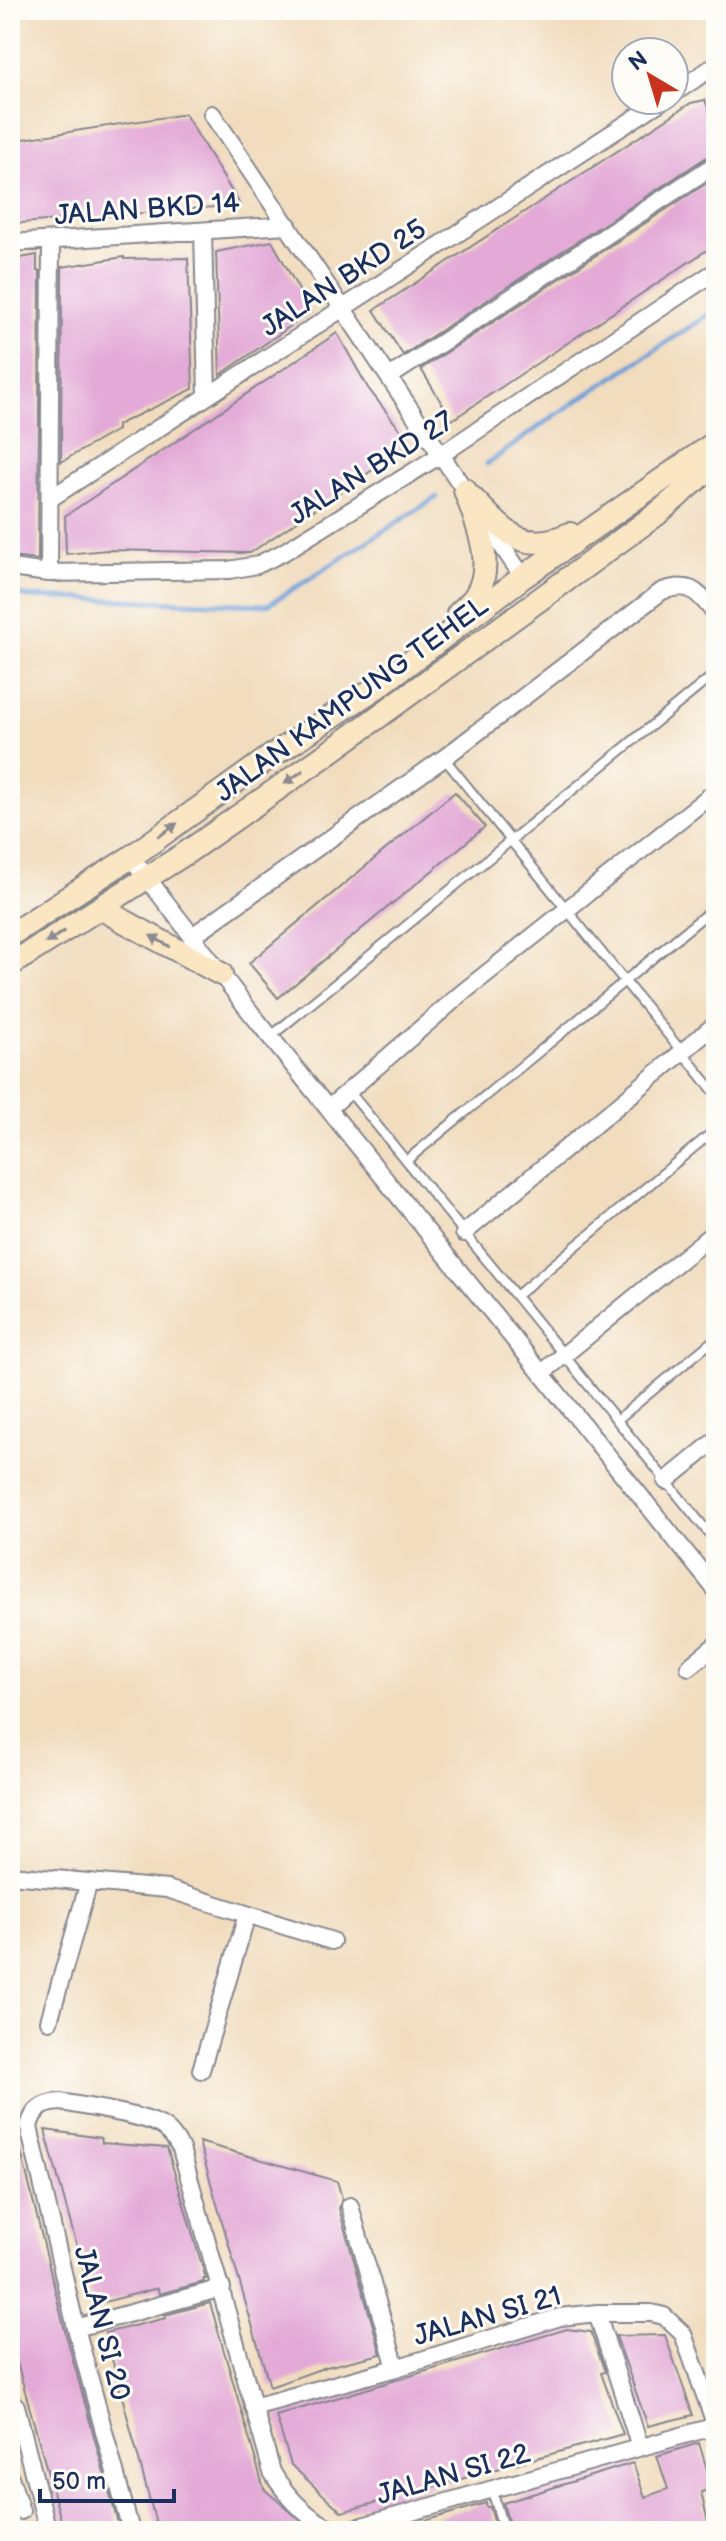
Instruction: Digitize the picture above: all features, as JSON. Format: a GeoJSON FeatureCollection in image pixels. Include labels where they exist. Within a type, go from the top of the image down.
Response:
{"type":"FeatureCollection","features":[{"type":"Feature","properties":{"kind":"main road","name":"JALAN KAMPUNG TEHEL"},"geometry":{"type":"LineString","coordinates":[[10,935],[131,857],[267,759],[380,685],[523,577],[716,442]]}},
{"type":"Feature","properties":{"kind":"main road","name":"JALAN KAMPUNG TEHEL"},"geometry":{"type":"LineString","coordinates":[[10,965],[147,878],[327,754],[657,514],[716,463]]}},
{"type":"Feature","properties":{"kind":"main road"},"geometry":{"type":"LineString","coordinates":[[465,490],[513,536],[530,543],[549,543],[572,533],[664,478]]}},
{"type":"Feature","properties":{"kind":"main road"},"geometry":{"type":"LineString","coordinates":[[380,685],[476,595],[483,576],[484,553],[465,490]]}},
{"type":"Feature","properties":{"kind":"main road"},"geometry":{"type":"LineString","coordinates":[[327,754],[404,686],[500,616],[516,597],[523,577],[543,579],[556,575],[624,528],[657,514]]}},
{"type":"Feature","properties":{"kind":"main road"},"geometry":{"type":"LineString","coordinates":[[100,908],[221,974]]}},
{"type":"Feature","properties":{"kind":"street"},"geometry":{"type":"LineString","coordinates":[[690,82],[716,65]]}},
{"type":"Feature","properties":{"kind":"street"},"geometry":{"type":"LineString","coordinates":[[212,114],[523,577]]}},
{"type":"Feature","properties":{"kind":"street","name":"JALAN BKD 25"},"geometry":{"type":"LineString","coordinates":[[51,498],[638,116]]}},
{"type":"Feature","properties":{"kind":"street"},"geometry":{"type":"LineString","coordinates":[[389,377],[716,164]]}},
{"type":"Feature","properties":{"kind":"street","name":"JALAN BKD 14"},"geometry":{"type":"LineString","coordinates":[[10,243],[288,225]]}},
{"type":"Feature","properties":{"kind":"street"},"geometry":{"type":"LineString","coordinates":[[203,231],[207,396]]}},
{"type":"Feature","properties":{"kind":"street"},"geometry":{"type":"LineString","coordinates":[[49,573],[51,241]]}},
{"type":"Feature","properties":{"kind":"street","name":"JALAN BKD 27"},"geometry":{"type":"LineString","coordinates":[[10,568],[49,573],[229,570],[257,565],[282,553],[442,454],[716,271]]}},
{"type":"Feature","properties":{"kind":"street"},"geometry":{"type":"LineString","coordinates":[[191,937],[444,758],[662,591],[679,585],[696,590],[716,614]]}},
{"type":"Feature","properties":{"kind":"street"},"geometry":{"type":"LineString","coordinates":[[329,1108],[462,993],[716,791]]}},
{"type":"Feature","properties":{"kind":"street"},"geometry":{"type":"LineString","coordinates":[[131,857],[270,1037],[716,1590]]}},
{"type":"Feature","properties":{"kind":"street"},"geometry":{"type":"LineString","coordinates":[[464,1233],[716,1024]]}},
{"type":"Feature","properties":{"kind":"street"},"geometry":{"type":"LineString","coordinates":[[542,1373],[716,1231]]}},
{"type":"Feature","properties":{"kind":"street"},"geometry":{"type":"LineString","coordinates":[[666,1481],[716,1440]]}},
{"type":"Feature","properties":{"kind":"street"},"geometry":{"type":"LineString","coordinates":[[689,1667],[716,1645]]}},
{"type":"Feature","properties":{"kind":"street"},"geometry":{"type":"LineString","coordinates":[[10,1875],[167,1889],[332,1941]]}},
{"type":"Feature","properties":{"kind":"street"},"geometry":{"type":"LineString","coordinates":[[49,2021],[89,1882]]}},
{"type":"Feature","properties":{"kind":"street"},"geometry":{"type":"LineString","coordinates":[[201,2070],[247,1915]]}},
{"type":"Feature","properties":{"kind":"street","name":"JALAN SI 20"},"geometry":{"type":"LineString","coordinates":[[131,2531],[76,2328],[29,2127],[31,2116],[47,2103],[61,2102],[161,2125],[181,2149]]}},
{"type":"Feature","properties":{"kind":"street","name":"JALAN SI 22"},"geometry":{"type":"LineString","coordinates":[[181,2149],[268,2459],[279,2483],[320,2525],[348,2530],[716,2426]]}},
{"type":"Feature","properties":{"kind":"street"},"geometry":{"type":"LineString","coordinates":[[350,2206],[396,2368]]}},
{"type":"Feature","properties":{"kind":"street"},"geometry":{"type":"LineString","coordinates":[[76,2328],[222,2288]]}},
{"type":"Feature","properties":{"kind":"street"},"geometry":{"type":"LineString","coordinates":[[597,2313],[640,2447]]}},
{"type":"Feature","properties":{"kind":"street","name":"JALAN SI 21"},"geometry":{"type":"LineString","coordinates":[[253,2407],[396,2368],[560,2317],[651,2313],[664,2316],[683,2334],[716,2426]]}},
{"type":"Feature","properties":{"kind":"street"},"geometry":{"type":"LineString","coordinates":[[16,2406],[48,2531]]}},
{"type":"Feature","properties":{"kind":"street"},"geometry":{"type":"LineString","coordinates":[[10,2477],[21,2511]]}},
{"type":"Feature","properties":{"kind":"lane"},"geometry":{"type":"LineString","coordinates":[[270,1037],[716,673]]}},
{"type":"Feature","properties":{"kind":"lane"},"geometry":{"type":"LineString","coordinates":[[444,758],[716,1094]]}},
{"type":"Feature","properties":{"kind":"lane"},"geometry":{"type":"LineString","coordinates":[[406,1161],[716,906]]}},
{"type":"Feature","properties":{"kind":"lane"},"geometry":{"type":"LineString","coordinates":[[349,1091],[716,1542]]}},
{"type":"Feature","properties":{"kind":"lane"},"geometry":{"type":"LineString","coordinates":[[516,1296],[716,1129]]}},
{"type":"Feature","properties":{"kind":"lane"},"geometry":{"type":"LineString","coordinates":[[617,1420],[716,1338]]}},
{"type":"Feature","properties":{"kind":"lane"},"geometry":{"type":"LineString","coordinates":[[491,2489],[504,2531]]}},
{"type":"Feature","properties":{"kind":"building"},"geometry":{"type":"Polygon","coordinates":[[[705,100],[716,126],[716,153],[403,355],[374,310],[671,116],[690,116],[691,103],[705,100]]]}},
{"type":"Feature","properties":{"kind":"building"},"geometry":{"type":"Polygon","coordinates":[[[185,114],[240,205],[10,224],[10,141],[185,114]]]}},
{"type":"Feature","properties":{"kind":"building"},"geometry":{"type":"Polygon","coordinates":[[[716,177],[716,244],[452,420],[421,369],[716,177]]]}},
{"type":"Feature","properties":{"kind":"building"},"geometry":{"type":"Polygon","coordinates":[[[272,241],[311,312],[220,375],[216,252],[272,241]]]}},
{"type":"Feature","properties":{"kind":"building"},"geometry":{"type":"Polygon","coordinates":[[[37,255],[37,271],[40,271],[38,560],[10,557],[10,260],[37,255]]]}},
{"type":"Feature","properties":{"kind":"building"},"geometry":{"type":"Polygon","coordinates":[[[124,257],[188,258],[193,389],[117,425],[117,430],[61,462],[62,267],[124,257]]]}},
{"type":"Feature","properties":{"kind":"building"},"geometry":{"type":"Polygon","coordinates":[[[337,333],[368,388],[411,444],[250,553],[107,550],[66,554],[65,516],[337,333]]]}},
{"type":"Feature","properties":{"kind":"building"},"geometry":{"type":"Polygon","coordinates":[[[455,792],[485,827],[278,998],[249,963],[455,792]]]}},
{"type":"Feature","properties":{"kind":"building"},"geometry":{"type":"Polygon","coordinates":[[[10,2127],[15,2127],[65,2331],[120,2531],[64,2531],[11,2341],[10,2127]]]}},
{"type":"Feature","properties":{"kind":"building"},"geometry":{"type":"Polygon","coordinates":[[[45,2130],[101,2138],[102,2143],[167,2148],[206,2279],[203,2279],[204,2282],[159,2294],[158,2288],[93,2305],[45,2130]]]}},
{"type":"Feature","properties":{"kind":"building"},"geometry":{"type":"Polygon","coordinates":[[[199,2142],[337,2181],[342,2198],[339,2209],[381,2354],[326,2367],[270,2387],[199,2142]]]}},
{"type":"Feature","properties":{"kind":"building"},"geometry":{"type":"Polygon","coordinates":[[[210,2303],[264,2489],[313,2531],[158,2531],[105,2333],[210,2303]]]}},
{"type":"Feature","properties":{"kind":"building"},"geometry":{"type":"Polygon","coordinates":[[[567,2329],[591,2332],[605,2372],[601,2373],[623,2434],[342,2512],[291,2465],[276,2416],[567,2329]]]}},
{"type":"Feature","properties":{"kind":"building"},"geometry":{"type":"Polygon","coordinates":[[[665,2335],[693,2415],[648,2426],[616,2336],[665,2335]]]}},
{"type":"Feature","properties":{"kind":"building"},"geometry":{"type":"Polygon","coordinates":[[[699,2443],[713,2489],[701,2492],[710,2531],[511,2531],[503,2503],[633,2463],[645,2497],[668,2489],[657,2456],[699,2443]]]}},
{"type":"Feature","properties":{"kind":"building"},"geometry":{"type":"Polygon","coordinates":[[[486,2503],[497,2531],[404,2531],[404,2527],[486,2503]]]}},
{"type":"Feature","properties":{"kind":"waterway"},"geometry":{"type":"LineString","coordinates":[[487,464],[554,416],[716,310]]}},
{"type":"Feature","properties":{"kind":"waterway"},"geometry":{"type":"LineString","coordinates":[[10,594],[268,605],[437,497]]}}]}
